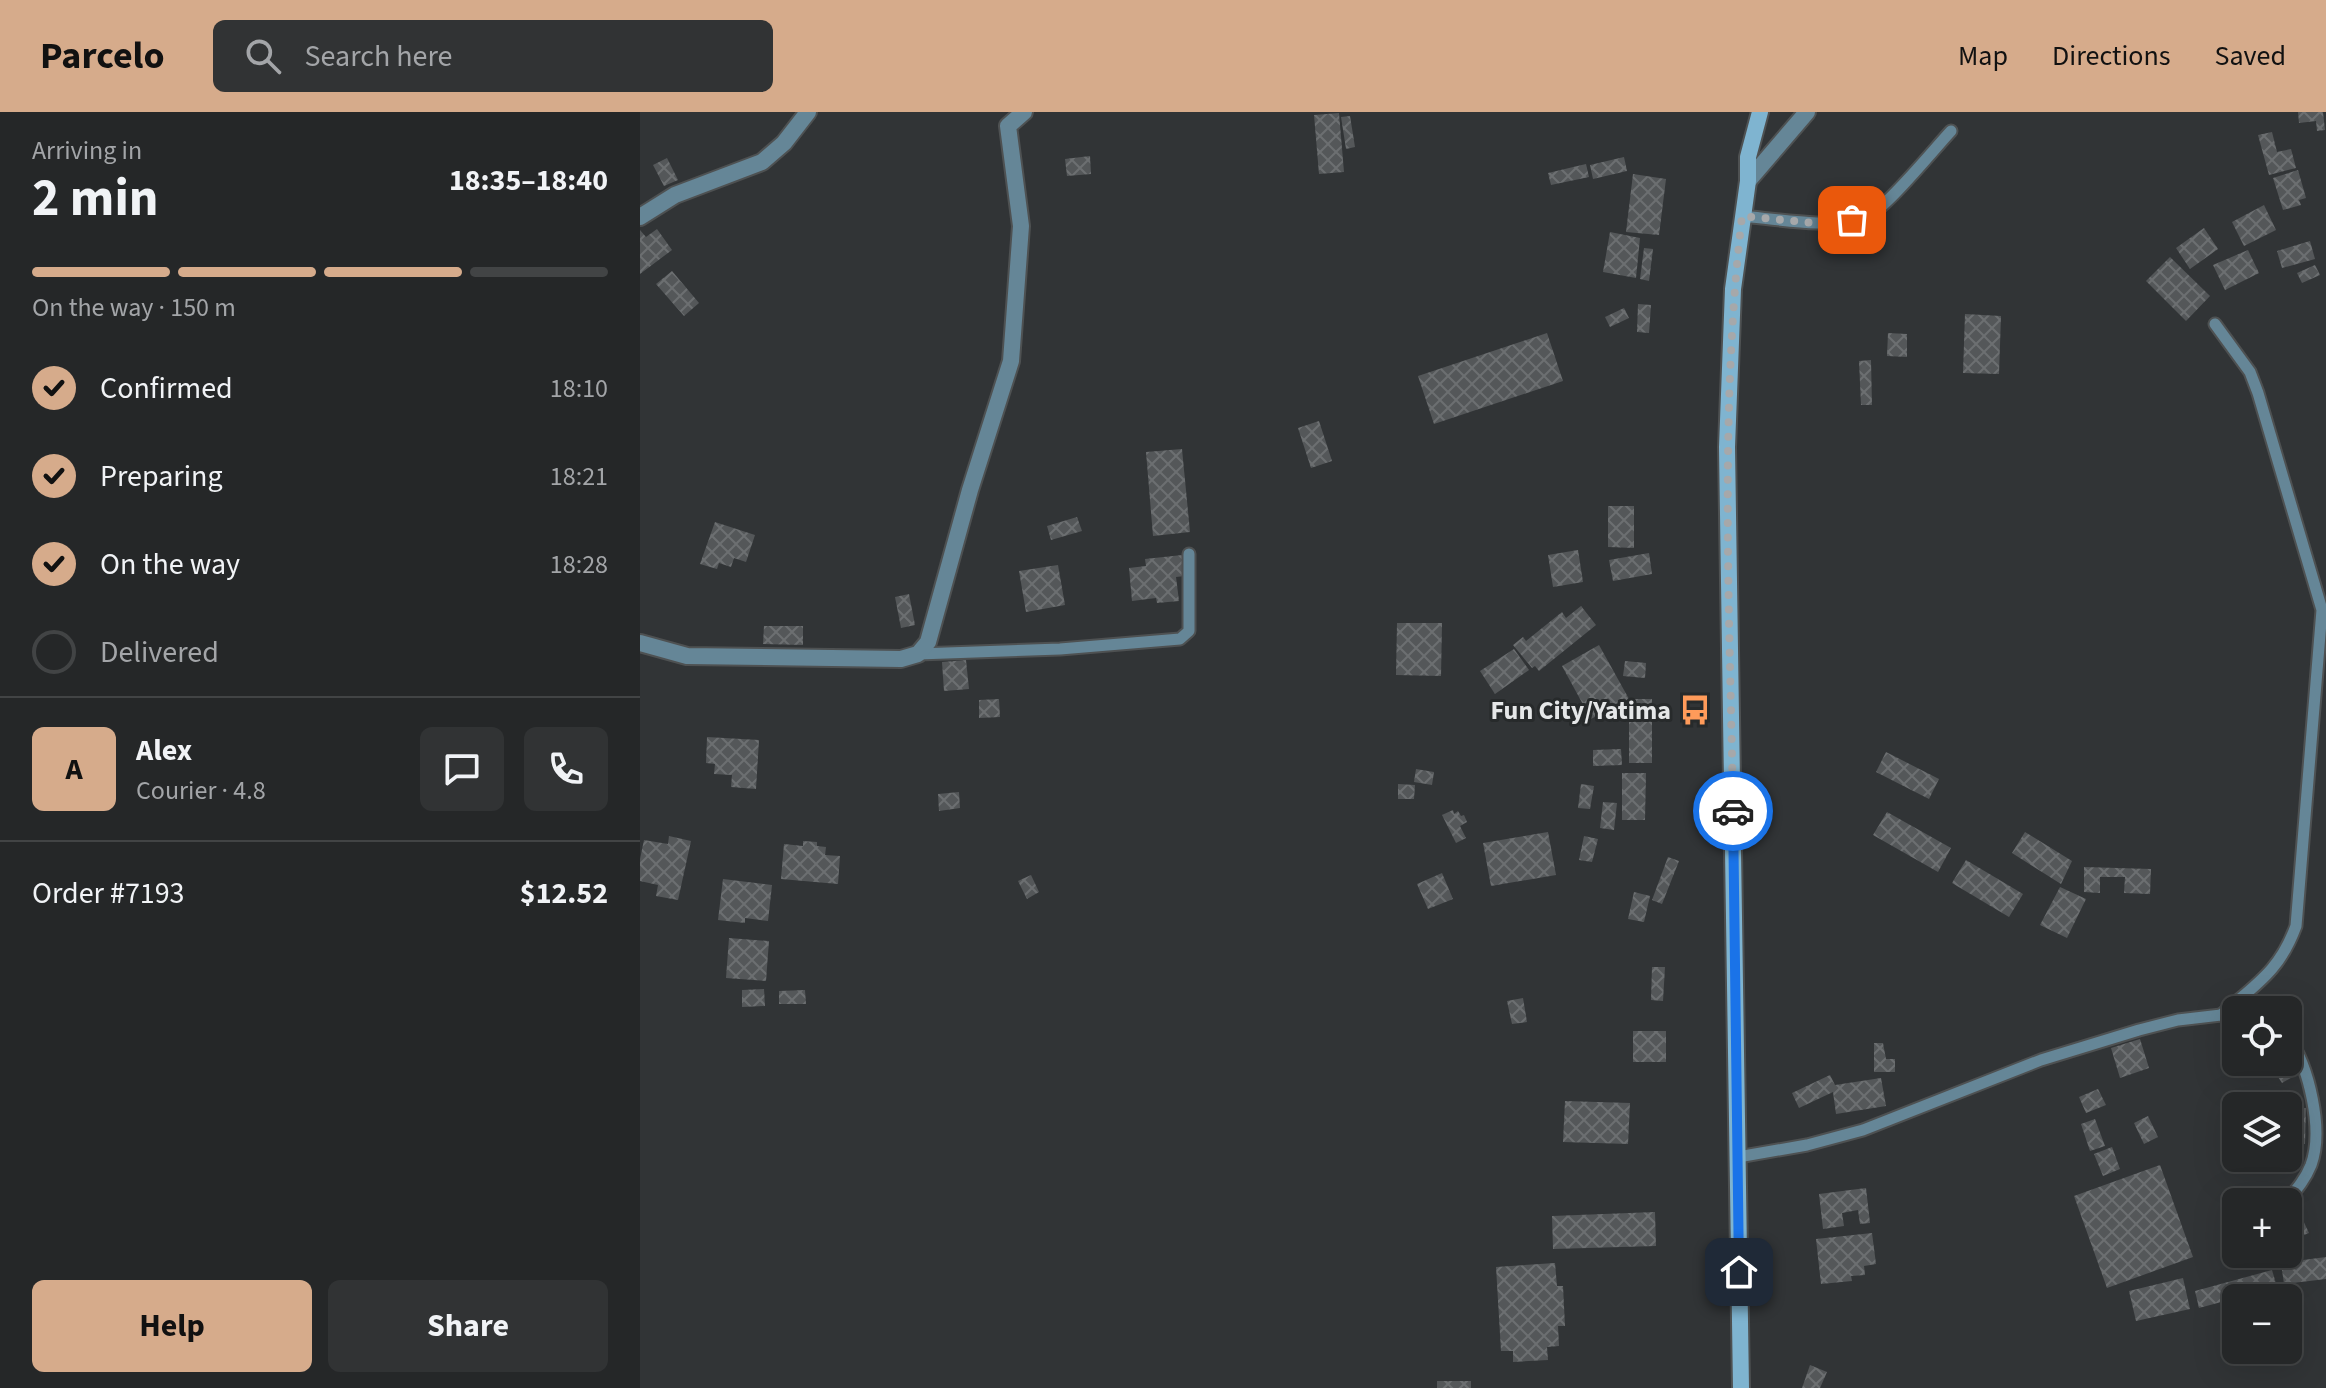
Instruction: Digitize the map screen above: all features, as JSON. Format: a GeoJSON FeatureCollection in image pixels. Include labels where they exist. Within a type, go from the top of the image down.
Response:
{"type":"FeatureCollection","features":[{"type":"Feature","properties":{"kind":"main road"},"geometry":{"type":"LineString","coordinates":[[1741,1388],[1727,447],[1733,289],[1748,181],[1748,157],[1760,112]]}},
{"type":"Feature","properties":{"kind":"street"},"geometry":{"type":"LineString","coordinates":[[640,217],[675,195],[762,162],[784,143],[808,112]]}},
{"type":"Feature","properties":{"kind":"street"},"geometry":{"type":"LineString","coordinates":[[640,643],[687,656],[901,659],[918,654],[928,642],[970,490],[1011,361],[1021,226],[1005,119],[1024,112]]}},
{"type":"Feature","properties":{"kind":"street"},"geometry":{"type":"LineString","coordinates":[[1748,181],[1807,112]]}},
{"type":"Feature","properties":{"kind":"lane"},"geometry":{"type":"LineString","coordinates":[[1742,216],[1814,223],[1867,218],[1908,179],[1951,131]]}},
{"type":"Feature","properties":{"kind":"lane"},"geometry":{"type":"LineString","coordinates":[[1738,1157],[1807,1145],[1863,1130],[2041,1060],[2178,1020],[2221,1015],[2273,970],[2286,951],[2296,926],[2324,610],[2250,372],[2215,324]]}},
{"type":"Feature","properties":{"kind":"lane"},"geometry":{"type":"LineString","coordinates":[[918,654],[1017,652],[1180,639],[1189,631],[1189,554]]}},
{"type":"Feature","properties":{"kind":"lane"},"geometry":{"type":"LineString","coordinates":[[2298,1188],[2312,1162],[2317,1137],[2302,1060]]}},
{"type":"Feature","properties":{"kind":"building"},"geometry":{"type":"Polygon","coordinates":[[[2298,112],[2323,112],[2325,130],[2317,131],[2316,121],[2299,123],[2298,112]]]}},
{"type":"Feature","properties":{"kind":"building"},"geometry":{"type":"Polygon","coordinates":[[[1339,113],[1344,172],[1319,174],[1314,115],[1339,113]]]}},
{"type":"Feature","properties":{"kind":"building"},"geometry":{"type":"Polygon","coordinates":[[[1350,116],[1355,147],[1346,149],[1341,117],[1350,116]]]}},
{"type":"Feature","properties":{"kind":"building"},"geometry":{"type":"Polygon","coordinates":[[[2272,132],[2277,152],[2291,149],[2296,168],[2269,175],[2258,135],[2272,132]]]}},
{"type":"Feature","properties":{"kind":"building"},"geometry":{"type":"Polygon","coordinates":[[[1090,156],[1091,174],[1067,176],[1065,159],[1090,156]]]}},
{"type":"Feature","properties":{"kind":"building"},"geometry":{"type":"Polygon","coordinates":[[[1624,157],[1627,171],[1593,179],[1590,165],[1624,157]]]}},
{"type":"Feature","properties":{"kind":"building"},"geometry":{"type":"Polygon","coordinates":[[[667,158],[678,180],[664,186],[653,165],[667,158]]]}},
{"type":"Feature","properties":{"kind":"building"},"geometry":{"type":"Polygon","coordinates":[[[1586,164],[1589,177],[1551,185],[1548,173],[1586,164]]]}},
{"type":"Feature","properties":{"kind":"building"},"geometry":{"type":"Polygon","coordinates":[[[2298,170],[2306,198],[2299,200],[2301,205],[2283,210],[2273,178],[2298,170]]]}},
{"type":"Feature","properties":{"kind":"building"},"geometry":{"type":"Polygon","coordinates":[[[1633,174],[1666,179],[1659,235],[1626,232],[1633,174]]]}},
{"type":"Feature","properties":{"kind":"building"},"geometry":{"type":"Polygon","coordinates":[[[2264,205],[2276,230],[2244,246],[2232,222],[2264,205]]]}},
{"type":"Feature","properties":{"kind":"building"},"geometry":{"type":"Polygon","coordinates":[[[2204,228],[2218,249],[2190,269],[2176,248],[2204,228]]]}},
{"type":"Feature","properties":{"kind":"building"},"geometry":{"type":"Polygon","coordinates":[[[657,229],[672,250],[640,274],[640,230],[646,237],[657,229]]]}},
{"type":"Feature","properties":{"kind":"building"},"geometry":{"type":"Polygon","coordinates":[[[1610,232],[1640,238],[1636,278],[1603,272],[1610,232]]]}},
{"type":"Feature","properties":{"kind":"building"},"geometry":{"type":"Polygon","coordinates":[[[2310,241],[2315,259],[2282,268],[2277,251],[2310,241]]]}},
{"type":"Feature","properties":{"kind":"building"},"geometry":{"type":"Polygon","coordinates":[[[1644,248],[1653,249],[1649,281],[1640,279],[1644,248]]]}},
{"type":"Feature","properties":{"kind":"building"},"geometry":{"type":"Polygon","coordinates":[[[2248,250],[2259,273],[2225,290],[2213,265],[2248,250]]]}},
{"type":"Feature","properties":{"kind":"building"},"geometry":{"type":"Polygon","coordinates":[[[2170,257],[2210,296],[2186,321],[2146,281],[2170,257]]]}},
{"type":"Feature","properties":{"kind":"building"},"geometry":{"type":"Polygon","coordinates":[[[2315,265],[2320,275],[2302,283],[2297,273],[2315,265]]]}},
{"type":"Feature","properties":{"kind":"building"},"geometry":{"type":"Polygon","coordinates":[[[672,271],[699,303],[684,316],[656,284],[672,271]]]}},
{"type":"Feature","properties":{"kind":"building"},"geometry":{"type":"Polygon","coordinates":[[[1638,304],[1651,305],[1649,333],[1637,332],[1638,304]]]}},
{"type":"Feature","properties":{"kind":"building"},"geometry":{"type":"Polygon","coordinates":[[[1624,308],[1629,318],[1610,327],[1605,317],[1624,308]]]}},
{"type":"Feature","properties":{"kind":"building"},"geometry":{"type":"Polygon","coordinates":[[[1965,314],[2001,316],[1999,374],[1963,373],[1965,314]]]}},
{"type":"Feature","properties":{"kind":"building"},"geometry":{"type":"Polygon","coordinates":[[[1547,333],[1563,381],[1434,424],[1418,376],[1547,333]]]}},
{"type":"Feature","properties":{"kind":"building"},"geometry":{"type":"Polygon","coordinates":[[[1888,333],[1907,334],[1907,357],[1887,356],[1888,333]]]}},
{"type":"Feature","properties":{"kind":"building"},"geometry":{"type":"Polygon","coordinates":[[[1871,360],[1872,405],[1861,405],[1859,361],[1871,360]]]}},
{"type":"Feature","properties":{"kind":"building"},"geometry":{"type":"Polygon","coordinates":[[[1319,421],[1332,461],[1311,468],[1298,428],[1319,421]]]}},
{"type":"Feature","properties":{"kind":"building"},"geometry":{"type":"Polygon","coordinates":[[[1182,449],[1190,532],[1153,536],[1146,452],[1182,449]]]}},
{"type":"Feature","properties":{"kind":"building"},"geometry":{"type":"Polygon","coordinates":[[[1608,506],[1634,506],[1634,548],[1608,547],[1608,506]]]}},
{"type":"Feature","properties":{"kind":"building"},"geometry":{"type":"Polygon","coordinates":[[[1077,517],[1082,531],[1051,540],[1047,526],[1077,517]]]}},
{"type":"Feature","properties":{"kind":"building"},"geometry":{"type":"Polygon","coordinates":[[[715,522],[755,535],[746,562],[734,558],[731,567],[719,563],[717,569],[700,564],[715,522]]]}},
{"type":"Feature","properties":{"kind":"building"},"geometry":{"type":"Polygon","coordinates":[[[1578,550],[1583,582],[1553,587],[1548,555],[1578,550]]]}},
{"type":"Feature","properties":{"kind":"building"},"geometry":{"type":"Polygon","coordinates":[[[1649,553],[1652,574],[1613,581],[1609,560],[1649,553]]]}},
{"type":"Feature","properties":{"kind":"building"},"geometry":{"type":"Polygon","coordinates":[[[1182,555],[1185,576],[1176,577],[1179,601],[1157,603],[1156,598],[1132,601],[1129,568],[1146,566],[1145,559],[1182,555]]]}},
{"type":"Feature","properties":{"kind":"building"},"geometry":{"type":"Polygon","coordinates":[[[1058,565],[1065,605],[1026,612],[1019,571],[1058,565]]]}},
{"type":"Feature","properties":{"kind":"building"},"geometry":{"type":"Polygon","coordinates":[[[909,594],[915,625],[901,628],[895,597],[909,594]]]}},
{"type":"Feature","properties":{"kind":"building"},"geometry":{"type":"Polygon","coordinates":[[[1581,606],[1596,625],[1539,671],[1535,666],[1532,668],[1513,645],[1523,637],[1526,641],[1562,612],[1566,618],[1581,606]]]}},
{"type":"Feature","properties":{"kind":"building"},"geometry":{"type":"Polygon","coordinates":[[[1397,623],[1442,623],[1441,676],[1396,675],[1397,623]]]}},
{"type":"Feature","properties":{"kind":"building"},"geometry":{"type":"Polygon","coordinates":[[[764,626],[803,626],[803,645],[763,644],[764,626]]]}},
{"type":"Feature","properties":{"kind":"building"},"geometry":{"type":"Polygon","coordinates":[[[1599,645],[1629,699],[1591,719],[1562,666],[1599,645]]]}},
{"type":"Feature","properties":{"kind":"building"},"geometry":{"type":"Polygon","coordinates":[[[1514,649],[1529,670],[1495,694],[1480,671],[1514,649]]]}},
{"type":"Feature","properties":{"kind":"building"},"geometry":{"type":"Polygon","coordinates":[[[966,660],[969,689],[944,691],[942,662],[966,660]]]}},
{"type":"Feature","properties":{"kind":"building"},"geometry":{"type":"Polygon","coordinates":[[[1625,661],[1646,663],[1645,678],[1623,676],[1625,661]]]}},
{"type":"Feature","properties":{"kind":"building"},"geometry":{"type":"Polygon","coordinates":[[[999,699],[1000,717],[979,718],[979,700],[999,699]]]}},
{"type":"Feature","properties":{"kind":"building"},"geometry":{"type":"Polygon","coordinates":[[[1629,699],[1652,699],[1652,763],[1629,763],[1629,699]]]}},
{"type":"Feature","properties":{"kind":"building"},"geometry":{"type":"Polygon","coordinates":[[[707,737],[759,740],[756,789],[731,787],[732,775],[714,774],[715,764],[706,763],[707,737]]]}},
{"type":"Feature","properties":{"kind":"building"},"geometry":{"type":"Polygon","coordinates":[[[1621,749],[1622,765],[1593,766],[1593,750],[1621,749]]]}},
{"type":"Feature","properties":{"kind":"building"},"geometry":{"type":"Polygon","coordinates":[[[1886,752],[1939,779],[1929,799],[1876,772],[1886,752]]]}},
{"type":"Feature","properties":{"kind":"building"},"geometry":{"type":"Polygon","coordinates":[[[1416,769],[1434,772],[1432,785],[1414,782],[1416,769]]]}},
{"type":"Feature","properties":{"kind":"building"},"geometry":{"type":"Polygon","coordinates":[[[1622,773],[1646,773],[1645,820],[1622,820],[1622,773]]]}},
{"type":"Feature","properties":{"kind":"building"},"geometry":{"type":"Polygon","coordinates":[[[1398,784],[1415,785],[1414,799],[1398,799],[1398,784]]]}},
{"type":"Feature","properties":{"kind":"building"},"geometry":{"type":"Polygon","coordinates":[[[1581,784],[1594,786],[1590,809],[1578,808],[1581,784]]]}},
{"type":"Feature","properties":{"kind":"building"},"geometry":{"type":"Polygon","coordinates":[[[959,792],[960,808],[939,811],[938,794],[959,792]]]}},
{"type":"Feature","properties":{"kind":"building"},"geometry":{"type":"Polygon","coordinates":[[[1603,802],[1617,803],[1614,830],[1600,828],[1603,802]]]}},
{"type":"Feature","properties":{"kind":"building"},"geometry":{"type":"Polygon","coordinates":[[[1453,810],[1454,814],[1458,811],[1461,816],[1464,815],[1467,822],[1460,826],[1466,838],[1456,843],[1442,815],[1453,810]]]}},
{"type":"Feature","properties":{"kind":"building"},"geometry":{"type":"Polygon","coordinates":[[[1887,812],[1951,848],[1938,872],[1873,835],[1887,812]]]}},
{"type":"Feature","properties":{"kind":"building"},"geometry":{"type":"Polygon","coordinates":[[[1548,832],[1556,875],[1491,886],[1483,843],[1548,832]]]}},
{"type":"Feature","properties":{"kind":"building"},"geometry":{"type":"Polygon","coordinates":[[[2025,832],[2072,861],[2061,884],[2012,853],[2025,832]]]}},
{"type":"Feature","properties":{"kind":"building"},"geometry":{"type":"Polygon","coordinates":[[[669,836],[691,841],[678,900],[656,896],[658,885],[640,881],[644,840],[668,844],[669,836]]]}},
{"type":"Feature","properties":{"kind":"building"},"geometry":{"type":"Polygon","coordinates":[[[1584,836],[1598,839],[1592,862],[1579,860],[1584,836]]]}},
{"type":"Feature","properties":{"kind":"building"},"geometry":{"type":"Polygon","coordinates":[[[803,841],[817,842],[817,846],[826,847],[825,855],[840,856],[838,884],[781,879],[784,844],[803,846],[803,841]]]}},
{"type":"Feature","properties":{"kind":"building"},"geometry":{"type":"Polygon","coordinates":[[[1668,857],[1679,861],[1662,904],[1652,900],[1668,857]]]}},
{"type":"Feature","properties":{"kind":"building"},"geometry":{"type":"Polygon","coordinates":[[[1966,860],[2023,894],[2009,917],[1952,883],[1966,860]]]}},
{"type":"Feature","properties":{"kind":"building"},"geometry":{"type":"Polygon","coordinates":[[[2084,867],[2151,869],[2150,894],[2124,893],[2125,877],[2100,877],[2100,893],[2084,892],[2084,867]]]}},
{"type":"Feature","properties":{"kind":"building"},"geometry":{"type":"Polygon","coordinates":[[[1442,873],[1453,899],[1428,909],[1417,884],[1442,873]]]}},
{"type":"Feature","properties":{"kind":"building"},"geometry":{"type":"Polygon","coordinates":[[[1031,875],[1039,892],[1027,899],[1018,881],[1031,875]]]}},
{"type":"Feature","properties":{"kind":"building"},"geometry":{"type":"Polygon","coordinates":[[[723,879],[772,885],[768,921],[745,918],[745,923],[718,920],[723,879]]]}},
{"type":"Feature","properties":{"kind":"building"},"geometry":{"type":"Polygon","coordinates":[[[2060,887],[2086,899],[2067,938],[2040,925],[2060,887]]]}},
{"type":"Feature","properties":{"kind":"building"},"geometry":{"type":"Polygon","coordinates":[[[1634,892],[1650,896],[1644,922],[1628,919],[1634,892]]]}},
{"type":"Feature","properties":{"kind":"building"},"geometry":{"type":"Polygon","coordinates":[[[729,938],[769,941],[766,981],[726,978],[729,938]]]}},
{"type":"Feature","properties":{"kind":"building"},"geometry":{"type":"Polygon","coordinates":[[[1652,967],[1665,967],[1663,1001],[1651,1000],[1652,967]]]}},
{"type":"Feature","properties":{"kind":"building"},"geometry":{"type":"Polygon","coordinates":[[[764,989],[765,1006],[742,1007],[742,990],[764,989]]]}},
{"type":"Feature","properties":{"kind":"building"},"geometry":{"type":"Polygon","coordinates":[[[805,990],[806,1004],[779,1004],[779,991],[805,990]]]}},
{"type":"Feature","properties":{"kind":"building"},"geometry":{"type":"Polygon","coordinates":[[[1523,998],[1527,1022],[1512,1024],[1507,1001],[1523,998]]]}},
{"type":"Feature","properties":{"kind":"building"},"geometry":{"type":"Polygon","coordinates":[[[1633,1031],[1666,1031],[1666,1062],[1633,1062],[1633,1031]]]}},
{"type":"Feature","properties":{"kind":"building"},"geometry":{"type":"Polygon","coordinates":[[[2140,1039],[2149,1068],[2120,1078],[2111,1048],[2140,1039]]]}},
{"type":"Feature","properties":{"kind":"building"},"geometry":{"type":"Polygon","coordinates":[[[1874,1043],[1883,1043],[1886,1059],[1895,1059],[1895,1072],[1874,1072],[1874,1043]]]}},
{"type":"Feature","properties":{"kind":"building"},"geometry":{"type":"Polygon","coordinates":[[[1830,1075],[1835,1085],[1881,1078],[1886,1106],[1836,1114],[1833,1092],[1799,1108],[1792,1093],[1830,1075]]]}},
{"type":"Feature","properties":{"kind":"building"},"geometry":{"type":"Polygon","coordinates":[[[2277,1076],[2294,1076],[2282,1083],[2277,1076]]]}},
{"type":"Feature","properties":{"kind":"building"},"geometry":{"type":"Polygon","coordinates":[[[2098,1089],[2106,1105],[2086,1113],[2079,1097],[2098,1089]]]}},
{"type":"Feature","properties":{"kind":"building"},"geometry":{"type":"Polygon","coordinates":[[[1565,1101],[1630,1103],[1628,1144],[1563,1142],[1565,1101]]]}},
{"type":"Feature","properties":{"kind":"building"},"geometry":{"type":"Polygon","coordinates":[[[2302,1108],[2306,1108],[2305,1144],[2302,1144],[2302,1108]]]}},
{"type":"Feature","properties":{"kind":"building"},"geometry":{"type":"Polygon","coordinates":[[[2148,1116],[2158,1137],[2144,1144],[2134,1123],[2148,1116]]]}},
{"type":"Feature","properties":{"kind":"building"},"geometry":{"type":"Polygon","coordinates":[[[2095,1119],[2105,1146],[2090,1151],[2081,1124],[2095,1119]]]}},
{"type":"Feature","properties":{"kind":"building"},"geometry":{"type":"Polygon","coordinates":[[[2112,1147],[2120,1169],[2103,1176],[2094,1154],[2112,1147]]]}},
{"type":"Feature","properties":{"kind":"building"},"geometry":{"type":"Polygon","coordinates":[[[2160,1165],[2193,1257],[2107,1288],[2074,1196],[2160,1165]]]}},
{"type":"Feature","properties":{"kind":"building"},"geometry":{"type":"Polygon","coordinates":[[[1866,1188],[1870,1223],[1860,1224],[1858,1210],[1842,1213],[1844,1226],[1823,1229],[1819,1194],[1866,1188]]]}},
{"type":"Feature","properties":{"kind":"building"},"geometry":{"type":"Polygon","coordinates":[[[1655,1212],[1656,1246],[1553,1249],[1552,1216],[1655,1212]]]}},
{"type":"Feature","properties":{"kind":"building"},"geometry":{"type":"Polygon","coordinates":[[[2302,1218],[2309,1233],[2302,1236],[2302,1218]]]}},
{"type":"Feature","properties":{"kind":"building"},"geometry":{"type":"Polygon","coordinates":[[[1872,1233],[1876,1264],[1864,1266],[1865,1275],[1851,1276],[1852,1281],[1821,1284],[1816,1239],[1872,1233]]]}},
{"type":"Feature","properties":{"kind":"building"},"geometry":{"type":"Polygon","coordinates":[[[2326,1257],[2326,1279],[2284,1284],[2282,1268],[2302,1268],[2302,1260],[2326,1257]]]}},
{"type":"Feature","properties":{"kind":"building"},"geometry":{"type":"Polygon","coordinates":[[[1555,1263],[1557,1286],[1563,1286],[1565,1326],[1558,1326],[1559,1346],[1547,1347],[1548,1360],[1513,1362],[1513,1351],[1501,1351],[1496,1267],[1555,1263]]]}},
{"type":"Feature","properties":{"kind":"building"},"geometry":{"type":"Polygon","coordinates":[[[2272,1270],[2276,1284],[2222,1284],[2222,1302],[2199,1308],[2195,1291],[2272,1270]]]}},
{"type":"Feature","properties":{"kind":"building"},"geometry":{"type":"Polygon","coordinates":[[[2183,1278],[2190,1309],[2136,1321],[2129,1291],[2183,1278]]]}},
{"type":"Feature","properties":{"kind":"building"},"geometry":{"type":"Polygon","coordinates":[[[1810,1365],[1827,1372],[1820,1388],[1802,1388],[1810,1365]]]}},
{"type":"Feature","properties":{"kind":"building"},"geometry":{"type":"Polygon","coordinates":[[[1437,1381],[1471,1381],[1471,1388],[1437,1388],[1437,1381]]]}},
{"type":"Feature","properties":{"kind":"way so far"},"geometry":{"type":"LineString","coordinates":[[1733,811],[1727,447],[1733,289],[1742,216],[1814,223],[1852,220]]}},
{"type":"Feature","properties":{"kind":"place","name":"Fun City/Yatima"},"geometry":{"type":"Point","coordinates":[1695,710]}},
{"type":"Feature","properties":{"kind":"route"},"geometry":{"type":"LineString","coordinates":[[1733,811],[1739,1272]]}}]}
